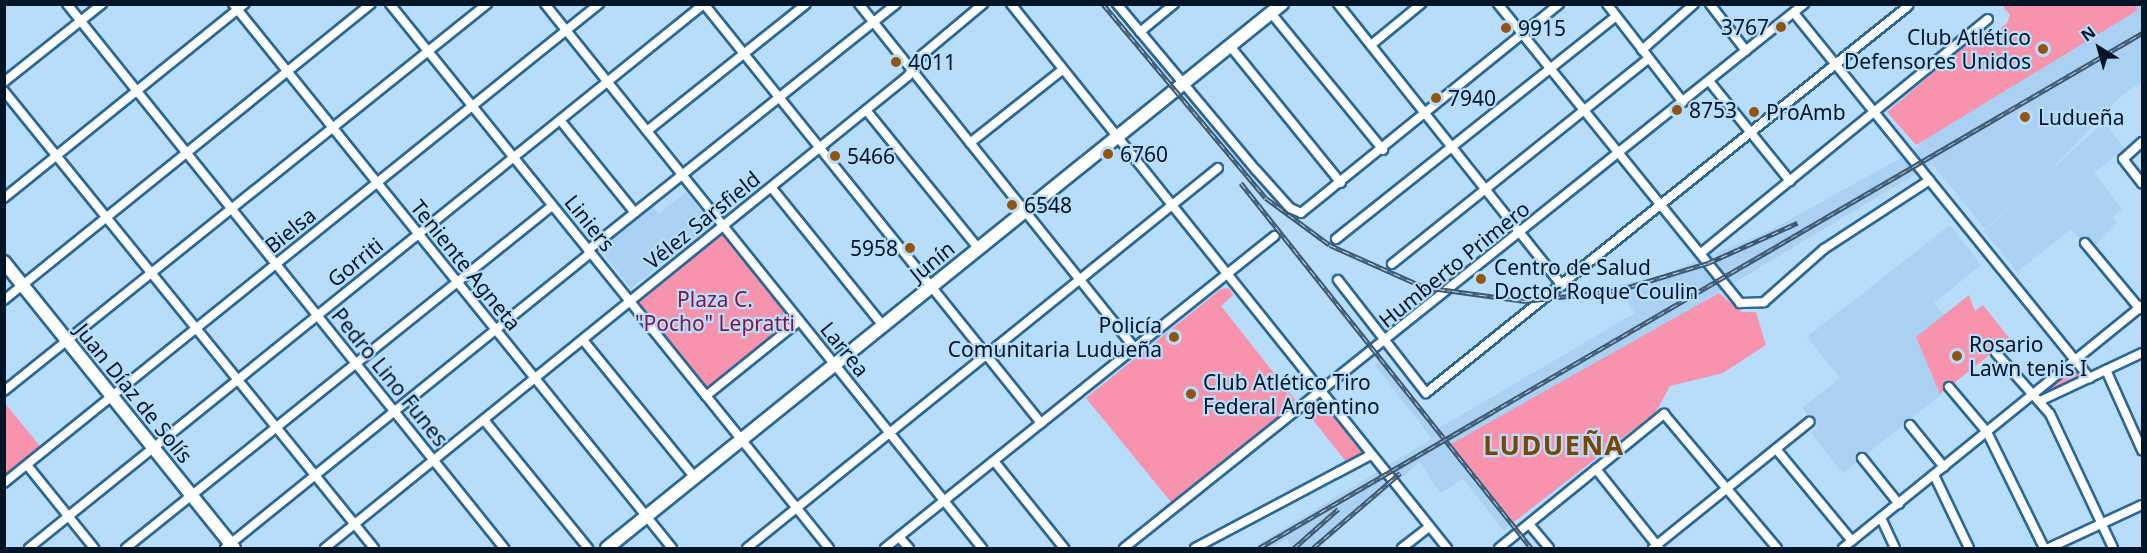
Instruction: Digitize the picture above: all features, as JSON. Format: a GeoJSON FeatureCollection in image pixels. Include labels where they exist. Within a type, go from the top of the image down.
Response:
{"type":"FeatureCollection","features":[{"type":"Feature","properties":{"kind":"main road","name":"Junín"},"geometry":{"type":"LineString","coordinates":[[607,549],[1282,4]]}},
{"type":"Feature","properties":{"kind":"main road","name":"Juan Díaz de Solís"},"geometry":{"type":"LineString","coordinates":[[4,262],[154,448],[230,547]]}},
{"type":"Feature","properties":{"kind":"street","name":"Pedro Lino Funes"},"geometry":{"type":"LineString","coordinates":[[67,4],[504,549]]}},
{"type":"Feature","properties":{"kind":"street"},"geometry":{"type":"LineString","coordinates":[[4,82],[102,4]]}},
{"type":"Feature","properties":{"kind":"street"},"geometry":{"type":"LineString","coordinates":[[4,300],[371,4]]}},
{"type":"Feature","properties":{"kind":"street","name":"Liniers"},"geometry":{"type":"LineString","coordinates":[[390,4],[829,549]]}},
{"type":"Feature","properties":{"kind":"street"},"geometry":{"type":"LineString","coordinates":[[4,391],[487,4]]}},
{"type":"Feature","properties":{"kind":"street","name":"Larrea"},"geometry":{"type":"LineString","coordinates":[[545,4],[982,549]]}},
{"type":"Feature","properties":{"kind":"street","name":"Bielsa"},"geometry":{"type":"LineString","coordinates":[[4,483],[599,4]]}},
{"type":"Feature","properties":{"kind":"street"},"geometry":{"type":"LineString","coordinates":[[704,4],[1041,423]]}},
{"type":"Feature","properties":{"kind":"street","name":"Gorriti"},"geometry":{"type":"LineString","coordinates":[[29,549],[704,4]]}},
{"type":"Feature","properties":{"kind":"street"},"geometry":{"type":"LineString","coordinates":[[647,131],[806,4]]}},
{"type":"Feature","properties":{"kind":"street"},"geometry":{"type":"LineString","coordinates":[[859,4],[1135,348]]}},
{"type":"Feature","properties":{"kind":"street"},"geometry":{"type":"LineString","coordinates":[[230,547],[635,213],[896,4]]}},
{"type":"Feature","properties":{"kind":"street","name":"Vélez Sarsfield"},"geometry":{"type":"LineString","coordinates":[[325,549],[866,110],[983,4]]}},
{"type":"Feature","properties":{"kind":"street"},"geometry":{"type":"LineString","coordinates":[[1011,4],[1447,549]]}},
{"type":"Feature","properties":{"kind":"street"},"geometry":{"type":"LineString","coordinates":[[1117,4],[1290,208],[1301,213],[1383,150],[1559,4]]}},
{"type":"Feature","properties":{"kind":"street"},"geometry":{"type":"LineString","coordinates":[[1140,32],[1174,4]]}},
{"type":"Feature","properties":{"kind":"street"},"geometry":{"type":"LineString","coordinates":[[1338,4],[1562,286]]}},
{"type":"Feature","properties":{"kind":"street"},"geometry":{"type":"LineString","coordinates":[[1371,45],[1420,4]]}},
{"type":"Feature","properties":{"kind":"street"},"geometry":{"type":"LineString","coordinates":[[1498,4],[1740,303],[1764,302],[1824,249],[1930,180]]}},
{"type":"Feature","properties":{"kind":"street"},"geometry":{"type":"LineString","coordinates":[[1607,4],[1683,102]]}},
{"type":"Feature","properties":{"kind":"street"},"geometry":{"type":"LineString","coordinates":[[1642,50],[1694,4]]}},
{"type":"Feature","properties":{"kind":"street"},"geometry":{"type":"LineString","coordinates":[[1710,4],[1746,51]]}},
{"type":"Feature","properties":{"kind":"street","name":"Humberto Primero"},"geometry":{"type":"LineString","coordinates":[[1124,549],[1135,545],[1320,392],[1804,4]]}},
{"type":"Feature","properties":{"kind":"street"},"geometry":{"type":"LineString","coordinates":[[4,198],[238,6]]}},
{"type":"Feature","properties":{"kind":"street","name":"Teniente Agneta"},"geometry":{"type":"LineString","coordinates":[[238,6],[287,72],[672,549]]}},
{"type":"Feature","properties":{"kind":"street"},"geometry":{"type":"LineString","coordinates":[[1338,280],[1426,393],[1752,134],[1908,6]]}},
{"type":"Feature","properties":{"kind":"street"},"geometry":{"type":"LineString","coordinates":[[1272,13],[1383,150]]}},
{"type":"Feature","properties":{"kind":"street"},"geometry":{"type":"LineString","coordinates":[[1794,13],[2090,378]]}},
{"type":"Feature","properties":{"kind":"street"},"geometry":{"type":"LineString","coordinates":[[1336,238],[1616,16]]}},
{"type":"Feature","properties":{"kind":"street"},"geometry":{"type":"LineString","coordinates":[[1701,253],[1988,19]]}},
{"type":"Feature","properties":{"kind":"street"},"geometry":{"type":"LineString","coordinates":[[1230,46],[1341,183]]}},
{"type":"Feature","properties":{"kind":"street"},"geometry":{"type":"LineString","coordinates":[[1392,264],[1486,191],[1649,58]]}},
{"type":"Feature","properties":{"kind":"street"},"geometry":{"type":"LineString","coordinates":[[970,142],[1062,70]]}},
{"type":"Feature","properties":{"kind":"street"},"geometry":{"type":"LineString","coordinates":[[1709,81],[1790,181]]}},
{"type":"Feature","properties":{"kind":"street"},"geometry":{"type":"LineString","coordinates":[[4,91],[374,549]]}},
{"type":"Feature","properties":{"kind":"street"},"geometry":{"type":"LineString","coordinates":[[866,110],[979,249]]}},
{"type":"Feature","properties":{"kind":"street"},"geometry":{"type":"LineString","coordinates":[[560,120],[635,213]]}},
{"type":"Feature","properties":{"kind":"street"},"geometry":{"type":"LineString","coordinates":[[2142,142],[2123,159],[2142,183]]}},
{"type":"Feature","properties":{"kind":"street"},"geometry":{"type":"LineString","coordinates":[[747,549],[1218,168]]}},
{"type":"Feature","properties":{"kind":"street"},"geometry":{"type":"LineString","coordinates":[[771,187],[883,326]]}},
{"type":"Feature","properties":{"kind":"street"},"geometry":{"type":"LineString","coordinates":[[126,549],[552,206]]}},
{"type":"Feature","properties":{"kind":"street"},"geometry":{"type":"LineString","coordinates":[[885,549],[1275,236]]}},
{"type":"Feature","properties":{"kind":"street"},"geometry":{"type":"LineString","coordinates":[[1844,549],[1987,432],[2036,398],[2076,360],[2141,308],[2085,243]]}},
{"type":"Feature","properties":{"kind":"street"},"geometry":{"type":"LineString","coordinates":[[706,396],[800,321]]}},
{"type":"Feature","properties":{"kind":"street"},"geometry":{"type":"LineString","coordinates":[[582,340],[695,477]]}},
{"type":"Feature","properties":{"kind":"street"},"geometry":{"type":"LineString","coordinates":[[1996,353],[2036,398],[2113,549]]}},
{"type":"Feature","properties":{"kind":"street"},"geometry":{"type":"LineString","coordinates":[[2036,398],[2090,378],[2142,353]]}},
{"type":"Feature","properties":{"kind":"street"},"geometry":{"type":"LineString","coordinates":[[2106,370],[2142,450]]}},
{"type":"Feature","properties":{"kind":"street"},"geometry":{"type":"LineString","coordinates":[[1949,387],[1987,432],[2044,549]]}},
{"type":"Feature","properties":{"kind":"street"},"geometry":{"type":"LineString","coordinates":[[1499,549],[1664,414],[1777,549]]}},
{"type":"Feature","properties":{"kind":"street"},"geometry":{"type":"LineString","coordinates":[[484,420],[588,549]]}},
{"type":"Feature","properties":{"kind":"street"},"geometry":{"type":"LineString","coordinates":[[1596,470],[1656,547],[1809,422]]}},
{"type":"Feature","properties":{"kind":"street"},"geometry":{"type":"LineString","coordinates":[[1910,425],[1944,467]]}},
{"type":"Feature","properties":{"kind":"street"},"geometry":{"type":"LineString","coordinates":[[1776,449],[1852,542]]}},
{"type":"Feature","properties":{"kind":"street"},"geometry":{"type":"LineString","coordinates":[[1195,549],[1371,455]]}},
{"type":"Feature","properties":{"kind":"street"},"geometry":{"type":"LineString","coordinates":[[1862,458],[1899,504]]}},
{"type":"Feature","properties":{"kind":"street"},"geometry":{"type":"LineString","coordinates":[[994,461],[1064,549]]}},
{"type":"Feature","properties":{"kind":"street"},"geometry":{"type":"LineString","coordinates":[[27,465],[94,549]]}},
{"type":"Feature","properties":{"kind":"street"},"geometry":{"type":"LineString","coordinates":[[1934,475],[1969,549]]}},
{"type":"Feature","properties":{"kind":"street"},"geometry":{"type":"LineString","coordinates":[[2049,549],[2142,505]]}},
{"type":"Feature","properties":{"kind":"street"},"geometry":{"type":"LineString","coordinates":[[1881,518],[1895,549]]}},
{"type":"Feature","properties":{"kind":"street"},"geometry":{"type":"LineString","coordinates":[[1529,524],[1549,549]]}},
{"type":"Feature","properties":{"kind":"street"},"geometry":{"type":"LineString","coordinates":[[1402,549],[1429,527]]}},
{"type":"Feature","properties":{"kind":"street"},"geometry":{"type":"LineString","coordinates":[[899,537],[909,549]]}},
{"type":"Feature","properties":{"kind":"shaded area"},"geometry":{"type":"Polygon","coordinates":[[[2133,5],[2142,5],[2142,82],[2122,95],[2046,175],[1985,229],[1932,164],[1619,352],[1452,443],[1514,522],[1504,531],[1463,479],[1440,493],[1420,462],[1317,548],[1291,548],[1287,539],[1270,548],[1252,548],[1432,439],[1375,365],[1382,359],[1439,428],[1635,313],[1622,296],[1579,302],[1578,292],[1656,278],[1767,232],[1903,157],[1950,121],[2137,10],[2133,5]]]}},
{"type":"Feature","properties":{"kind":"shaded area"},"geometry":{"type":"Polygon","coordinates":[[[2104,122],[2125,149],[2094,173],[2122,209],[2112,217],[2117,223],[2092,248],[2070,230],[2017,272],[1984,231],[2104,122]]]}},
{"type":"Feature","properties":{"kind":"shaded area"},"geometry":{"type":"Polygon","coordinates":[[[686,192],[711,223],[631,288],[599,248],[652,206],[659,214],[686,192]]]}},
{"type":"Feature","properties":{"kind":"shaded area"},"geometry":{"type":"Polygon","coordinates":[[[1950,225],[1981,265],[1934,303],[1944,315],[1916,337],[1941,395],[1843,473],[1811,433],[1818,427],[1802,408],[1840,378],[1807,337],[1950,225]]]}},
{"type":"Feature","properties":{"kind":"green space"},"geometry":{"type":"Polygon","coordinates":[[[2133,4],[2138,10],[1916,145],[1887,112],[1982,31],[1989,38],[2007,23],[2010,15],[2002,5],[2133,4]]]}},
{"type":"Feature","properties":{"kind":"green space","name":"Plaza C. \"Pocho\" Lepratti"},"geometry":{"type":"Polygon","coordinates":[[[722,233],[793,321],[709,389],[638,301],[722,233]]]}},
{"type":"Feature","properties":{"kind":"green space","name":"Club Atlético Tiro Federal Argentino"},"geometry":{"type":"Polygon","coordinates":[[[1229,288],[1233,295],[1221,306],[1297,402],[1171,502],[1086,398],[1221,289],[1229,288]]]}},
{"type":"Feature","properties":{"kind":"green space"},"geometry":{"type":"Polygon","coordinates":[[[1719,293],[1742,312],[1756,312],[1766,345],[1723,373],[1670,386],[1656,412],[1514,522],[1451,444],[1719,293]]]}},
{"type":"Feature","properties":{"kind":"green space","name":"Rosario Lawn tenis I"},"geometry":{"type":"Polygon","coordinates":[[[1969,295],[1975,311],[1983,305],[2010,339],[1940,394],[1916,337],[1969,295]]]}},
{"type":"Feature","properties":{"kind":"green space"},"geometry":{"type":"Polygon","coordinates":[[[2074,366],[2084,377],[2041,395],[2041,393],[2074,366]]]}},
{"type":"Feature","properties":{"kind":"green space"},"geometry":{"type":"Polygon","coordinates":[[[1320,396],[1366,454],[1348,464],[1304,409],[1320,396]]]}},
{"type":"Feature","properties":{"kind":"green space"},"geometry":{"type":"Polygon","coordinates":[[[4,402],[44,451],[10,478],[5,471],[4,402]]]}},
{"type":"Feature","properties":{"kind":"railway"},"geometry":{"type":"LineString","coordinates":[[1103,4],[1266,198],[1330,245],[1424,287],[1525,301],[1619,290],[1708,263],[1797,223]]}},
{"type":"Feature","properties":{"kind":"railway"},"geometry":{"type":"LineString","coordinates":[[1259,548],[2142,33]]}},
{"type":"Feature","properties":{"kind":"railway"},"geometry":{"type":"LineString","coordinates":[[1241,183],[1531,548]]}},
{"type":"Feature","properties":{"kind":"railway"},"geometry":{"type":"LineString","coordinates":[[1313,548],[1400,473]]}},
{"type":"Feature","properties":{"kind":"railway"},"geometry":{"type":"LineString","coordinates":[[1294,548],[1338,509]]}},
{"type":"Feature","properties":{"kind":"place","name":"3767"},"geometry":{"type":"Point","coordinates":[1781,27]}},
{"type":"Feature","properties":{"kind":"place","name":"9915"},"geometry":{"type":"Point","coordinates":[1506,28]}},
{"type":"Feature","properties":{"kind":"place","name":"Club Atlético Defensores Unidos"},"geometry":{"type":"Point","coordinates":[2043,49]}},
{"type":"Feature","properties":{"kind":"place","name":"4011"},"geometry":{"type":"Point","coordinates":[896,62]}},
{"type":"Feature","properties":{"kind":"place","name":"7940"},"geometry":{"type":"Point","coordinates":[1436,98]}},
{"type":"Feature","properties":{"kind":"place","name":"8753"},"geometry":{"type":"Point","coordinates":[1677,110]}},
{"type":"Feature","properties":{"kind":"place","name":"ProAmb"},"geometry":{"type":"Point","coordinates":[1754,112]}},
{"type":"Feature","properties":{"kind":"place","name":"Ludueña"},"geometry":{"type":"Point","coordinates":[2025,117]}},
{"type":"Feature","properties":{"kind":"place","name":"6760"},"geometry":{"type":"Point","coordinates":[1108,154]}},
{"type":"Feature","properties":{"kind":"place","name":"5466"},"geometry":{"type":"Point","coordinates":[835,156]}},
{"type":"Feature","properties":{"kind":"place","name":"6548"},"geometry":{"type":"Point","coordinates":[1012,205]}},
{"type":"Feature","properties":{"kind":"place","name":"5958"},"geometry":{"type":"Point","coordinates":[910,248]}},
{"type":"Feature","properties":{"kind":"place","name":"Centro de Salud Doctor Roque Coulin"},"geometry":{"type":"Point","coordinates":[1481,279]}},
{"type":"Feature","properties":{"kind":"place","name":"Policía Comunitaria Ludueña"},"geometry":{"type":"Point","coordinates":[1174,337]}},
{"type":"Feature","properties":{"kind":"place","name":"Rosario Lawn tenis I"},"geometry":{"type":"Point","coordinates":[1957,356]}},
{"type":"Feature","properties":{"kind":"place","name":"Club Atlético Tiro Federal Argentino"},"geometry":{"type":"Point","coordinates":[1191,394]}},
{"type":"Feature","properties":{"kind":"district","name":"LUDUEÑA"},"geometry":{"type":"Point","coordinates":[1554,445]}}]}
